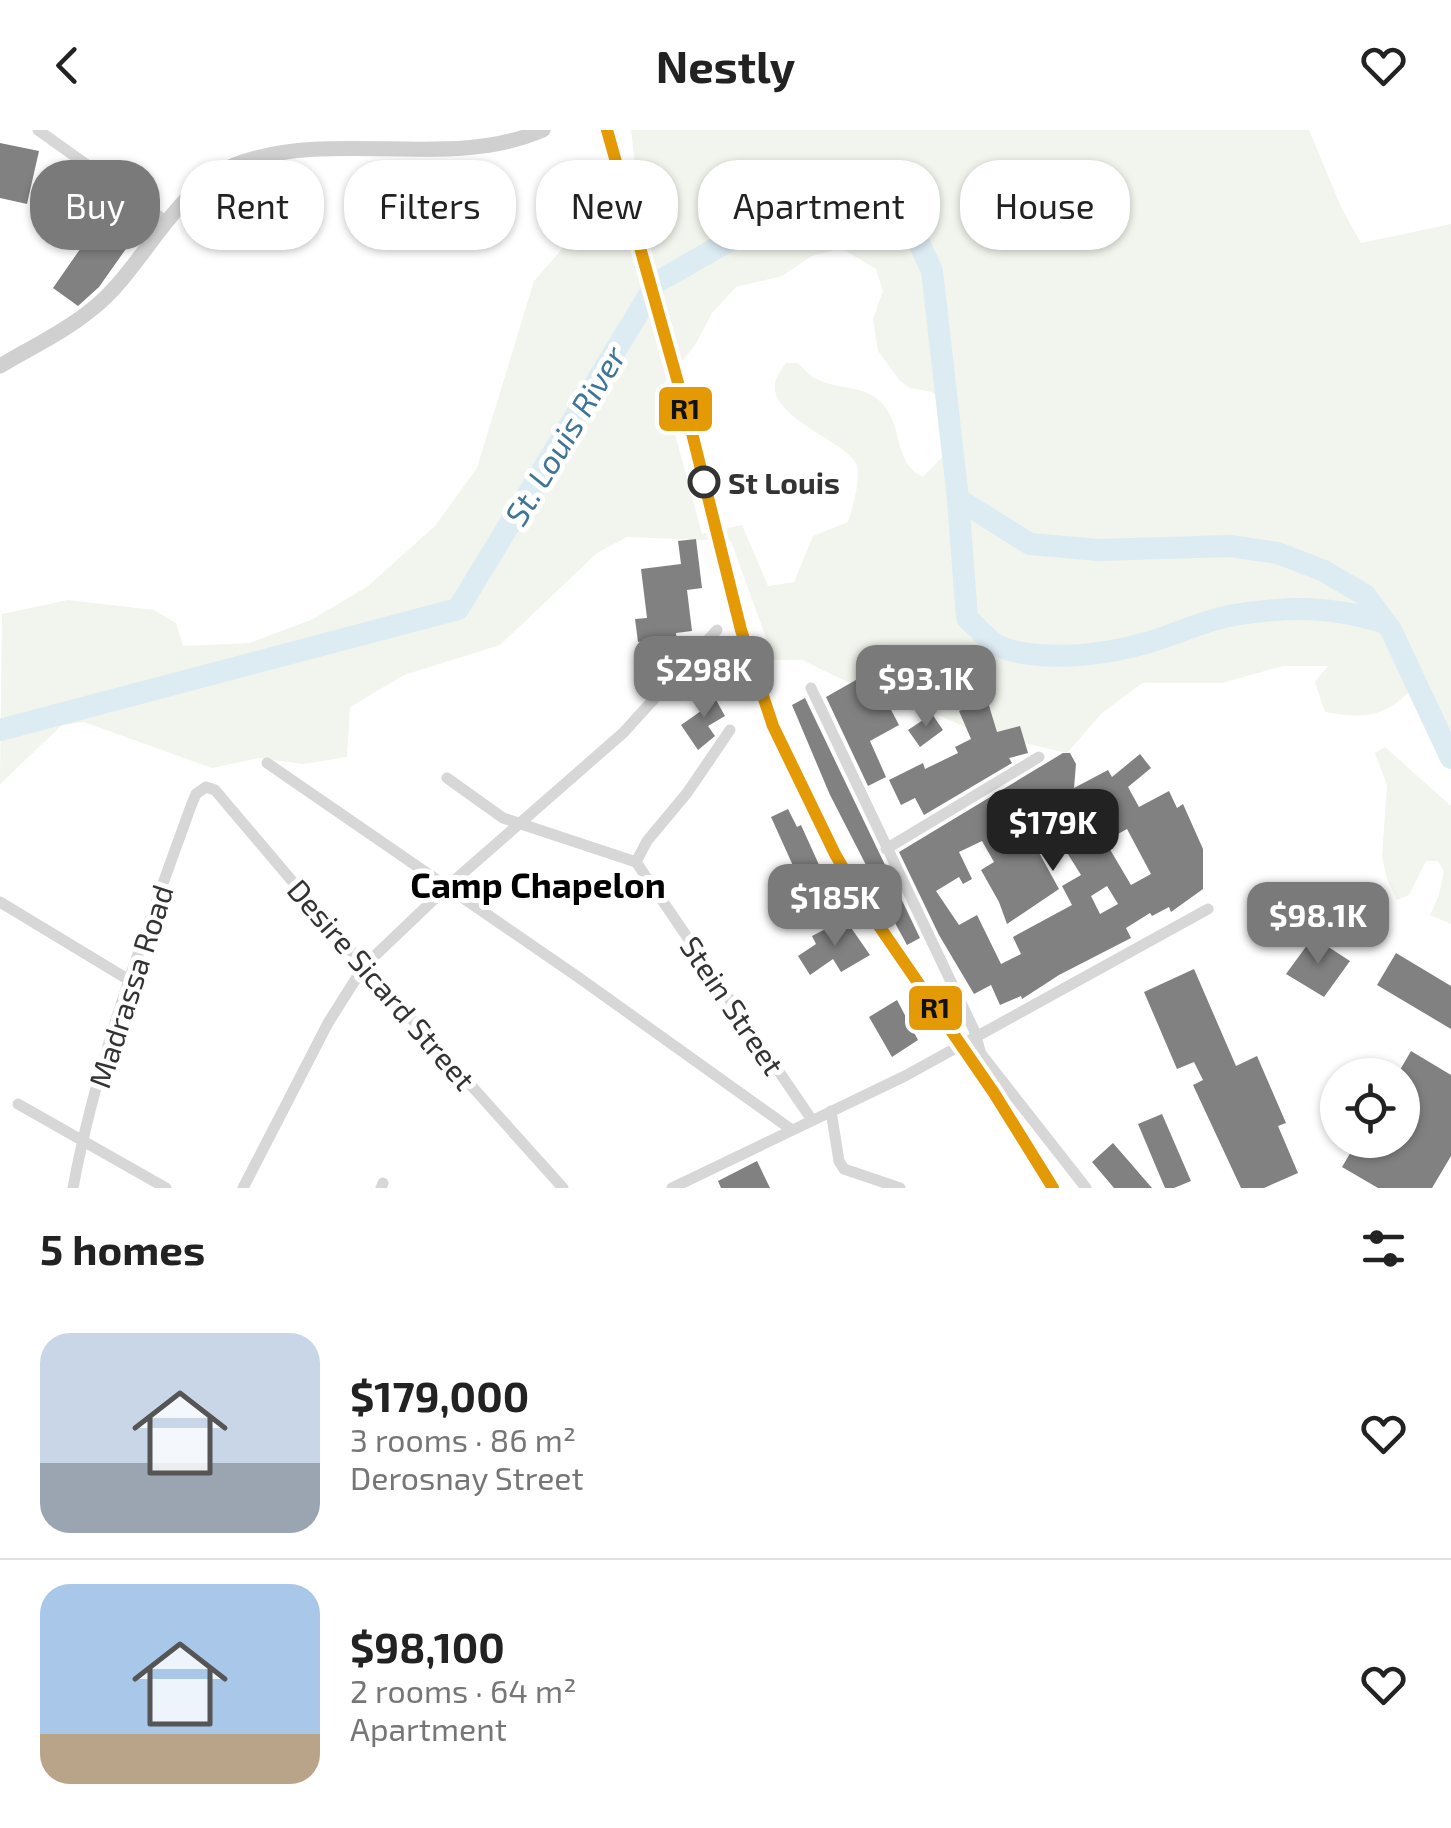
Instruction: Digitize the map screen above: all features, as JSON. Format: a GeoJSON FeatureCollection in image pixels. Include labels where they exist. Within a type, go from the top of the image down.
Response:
{"type":"FeatureCollection","features":[{"type":"Feature","properties":{"kind":"main road"},"geometry":{"type":"LineString","coordinates":[[0,366],[91,311],[209,178],[245,160],[332,145],[490,145],[543,130]]}},
{"type":"Feature","properties":{"kind":"street"},"geometry":{"type":"LineString","coordinates":[[38,130],[168,222]]}},
{"type":"Feature","properties":{"kind":"street"},"geometry":{"type":"LineString","coordinates":[[244,1188],[328,1022],[364,966],[446,887],[622,733],[718,630]]}},
{"type":"Feature","properties":{"kind":"street"},"geometry":{"type":"LineString","coordinates":[[811,688],[976,1035],[981,1054],[1086,1188]]}},
{"type":"Feature","properties":{"kind":"street"},"geometry":{"type":"LineString","coordinates":[[448,778],[503,818],[636,862],[646,841],[687,793],[730,730]]}},
{"type":"Feature","properties":{"kind":"street"},"geometry":{"type":"LineString","coordinates":[[886,849],[1038,757]]}},
{"type":"Feature","properties":{"kind":"street"},"geometry":{"type":"LineString","coordinates":[[267,763],[792,1130]]}},
{"type":"Feature","properties":{"kind":"street","name":"Desire Sicard Street"},"geometry":{"type":"LineString","coordinates":[[200,788],[216,790],[364,966],[563,1188]]}},
{"type":"Feature","properties":{"kind":"street","name":"Madrassa Road"},"geometry":{"type":"LineString","coordinates":[[72,1188],[82,1140],[129,980],[190,806],[200,788]]}},
{"type":"Feature","properties":{"kind":"street","name":"Stein Street"},"geometry":{"type":"LineString","coordinates":[[636,862],[812,1120]]}},
{"type":"Feature","properties":{"kind":"street"},"geometry":{"type":"LineString","coordinates":[[0,902],[129,980]]}},
{"type":"Feature","properties":{"kind":"street"},"geometry":{"type":"LineString","coordinates":[[672,1188],[905,1076],[1208,909]]}},
{"type":"Feature","properties":{"kind":"street"},"geometry":{"type":"LineString","coordinates":[[18,1104],[166,1188]]}},
{"type":"Feature","properties":{"kind":"street"},"geometry":{"type":"LineString","coordinates":[[832,1111],[839,1162],[844,1169],[900,1188]]}},
{"type":"Feature","properties":{"kind":"shaded area"},"geometry":{"type":"Polygon","coordinates":[[[631,130],[1309,130],[1341,207],[1361,243],[1451,224],[1451,734],[1431,701],[1413,688],[1393,705],[1373,714],[1325,712],[1315,682],[1328,666],[1283,666],[1222,683],[1142,683],[1102,713],[1067,753],[973,731],[935,713],[899,707],[802,660],[774,660],[731,541],[627,537],[597,553],[500,645],[404,675],[350,707],[347,757],[303,764],[259,758],[212,768],[84,722],[62,725],[0,784],[2,614],[68,600],[154,610],[176,623],[183,646],[249,643],[311,620],[368,586],[435,526],[477,468],[534,281],[561,250],[678,250],[678,160],[635,160],[631,130]],[[835,250],[812,256],[782,276],[736,287],[712,313],[695,345],[662,386],[702,534],[742,525],[768,586],[794,582],[813,536],[848,522],[858,480],[852,458],[797,420],[777,397],[775,384],[786,363],[798,363],[816,379],[875,397],[889,412],[907,463],[923,477],[948,451],[950,408],[932,392],[910,388],[900,381],[878,351],[873,319],[883,291],[876,269],[846,251],[835,250]]]}},
{"type":"Feature","properties":{"kind":"shaded area"},"geometry":{"type":"Polygon","coordinates":[[[1385,747],[1451,806],[1451,924],[1430,915],[1444,871],[1438,861],[1426,861],[1409,895],[1397,900],[1387,879],[1382,857],[1387,785],[1375,753],[1385,747]]]}},
{"type":"Feature","properties":{"kind":"building"},"geometry":{"type":"Polygon","coordinates":[[[0,143],[39,151],[37,160],[30,160],[27,204],[0,198],[0,143]]]}},
{"type":"Feature","properties":{"kind":"building"},"geometry":{"type":"Polygon","coordinates":[[[79,250],[125,250],[99,287],[78,306],[53,288],[79,250]]]}},
{"type":"Feature","properties":{"kind":"building"},"geometry":{"type":"Polygon","coordinates":[[[696,539],[702,588],[687,590],[692,631],[676,633],[678,655],[652,658],[650,640],[638,642],[635,619],[647,618],[641,569],[681,564],[678,541],[696,539]]]}},
{"type":"Feature","properties":{"kind":"building"},"geometry":{"type":"Polygon","coordinates":[[[877,668],[893,698],[887,702],[899,725],[870,741],[886,777],[868,786],[826,697],[877,668]]]}},
{"type":"Feature","properties":{"kind":"building"},"geometry":{"type":"Polygon","coordinates":[[[711,691],[725,716],[708,726],[715,736],[698,750],[681,725],[701,711],[695,700],[711,691]]]}},
{"type":"Feature","properties":{"kind":"building"},"geometry":{"type":"Polygon","coordinates":[[[805,698],[920,938],[907,945],[880,902],[886,898],[877,881],[870,885],[860,868],[866,865],[830,795],[792,705],[805,698]]]}},
{"type":"Feature","properties":{"kind":"building"},"geometry":{"type":"Polygon","coordinates":[[[987,699],[997,732],[1020,726],[1028,753],[1009,758],[1012,763],[924,815],[915,798],[901,805],[889,780],[923,763],[925,769],[958,753],[955,747],[971,739],[959,711],[987,699]]]}},
{"type":"Feature","properties":{"kind":"building"},"geometry":{"type":"Polygon","coordinates":[[[932,714],[943,730],[920,747],[908,730],[932,714]]]}},
{"type":"Feature","properties":{"kind":"building"},"geometry":{"type":"Polygon","coordinates":[[[1063,753],[1070,753],[1076,764],[1074,788],[1108,770],[1112,777],[1140,754],[1151,768],[1128,787],[1139,807],[1169,791],[1177,808],[1183,804],[1203,849],[1203,889],[1171,912],[1169,907],[1152,916],[1150,913],[1126,928],[1131,938],[1022,999],[1021,996],[1000,1005],[991,985],[974,994],[939,935],[899,852],[1063,753]],[[1044,816],[1025,827],[1059,889],[1007,924],[981,870],[994,862],[982,841],[959,852],[972,879],[963,884],[959,877],[936,891],[959,925],[977,915],[1001,964],[1021,954],[1013,937],[1072,905],[1062,886],[1081,875],[1044,816]],[[1127,829],[1105,841],[1131,885],[1151,874],[1127,829]],[[1107,886],[1091,896],[1100,914],[1118,904],[1107,886]]]}},
{"type":"Feature","properties":{"kind":"building"},"geometry":{"type":"Polygon","coordinates":[[[788,809],[797,827],[801,825],[820,867],[799,879],[771,817],[788,809]]]}},
{"type":"Feature","properties":{"kind":"building"},"geometry":{"type":"Polygon","coordinates":[[[808,883],[824,911],[803,923],[788,894],[808,883]]]}},
{"type":"Feature","properties":{"kind":"building"},"geometry":{"type":"Polygon","coordinates":[[[845,919],[870,955],[841,972],[833,959],[810,975],[798,956],[816,944],[812,936],[845,919]]]}},
{"type":"Feature","properties":{"kind":"building"},"geometry":{"type":"Polygon","coordinates":[[[1313,937],[1350,961],[1324,997],[1286,974],[1313,937]]]}},
{"type":"Feature","properties":{"kind":"building"},"geometry":{"type":"Polygon","coordinates":[[[1396,953],[1451,986],[1451,1029],[1377,985],[1396,953]]]}},
{"type":"Feature","properties":{"kind":"building"},"geometry":{"type":"Polygon","coordinates":[[[1194,969],[1236,1066],[1257,1056],[1286,1123],[1278,1126],[1298,1173],[1264,1188],[1241,1188],[1193,1085],[1203,1080],[1194,1062],[1177,1069],[1144,992],[1194,969]]]}},
{"type":"Feature","properties":{"kind":"building"},"geometry":{"type":"Polygon","coordinates":[[[897,1000],[918,1040],[892,1057],[869,1017],[897,1000]]]}},
{"type":"Feature","properties":{"kind":"building"},"geometry":{"type":"Polygon","coordinates":[[[1411,1051],[1451,1075],[1451,1156],[1432,1188],[1378,1188],[1342,1167],[1347,1158],[1420,1158],[1420,1058],[1407,1058],[1411,1051]]]}},
{"type":"Feature","properties":{"kind":"building"},"geometry":{"type":"Polygon","coordinates":[[[1162,1114],[1191,1181],[1174,1188],[1165,1188],[1138,1124],[1162,1114]]]}},
{"type":"Feature","properties":{"kind":"building"},"geometry":{"type":"Polygon","coordinates":[[[1113,1143],[1152,1188],[1114,1188],[1092,1162],[1113,1143]]]}},
{"type":"Feature","properties":{"kind":"building"},"geometry":{"type":"Polygon","coordinates":[[[757,1161],[770,1188],[721,1188],[718,1181],[757,1161]]]}},
{"type":"Feature","properties":{"kind":"waterway","name":"St. Louis River"},"geometry":{"type":"LineString","coordinates":[[0,730],[458,609],[657,282],[764,221],[806,205],[844,200],[886,209],[915,234],[932,271],[958,499],[1030,544],[1099,550],[1230,546],[1278,553],[1324,571],[1365,595],[1391,630],[1451,758]]}},
{"type":"Feature","properties":{"kind":"waterway","name":"St. Louis River"},"geometry":{"type":"LineString","coordinates":[[958,499],[967,618],[995,644],[1011,650],[1054,656],[1097,653],[1153,641],[1224,617],[1274,610],[1329,611],[1386,623]]}},
{"type":"Feature","properties":{"kind":"transit line","name":"R1"},"geometry":{"type":"LineString","coordinates":[[607,130],[691,429],[741,630],[773,726],[835,854],[866,907],[994,1093],[1053,1188]]}},
{"type":"Feature","properties":{"kind":"place","name":"St Louis"},"geometry":{"type":"Point","coordinates":[704,482]}},
{"type":"Feature","properties":{"kind":"district","name":"Camp Chapelon"},"geometry":{"type":"Point","coordinates":[538,884]}}]}
